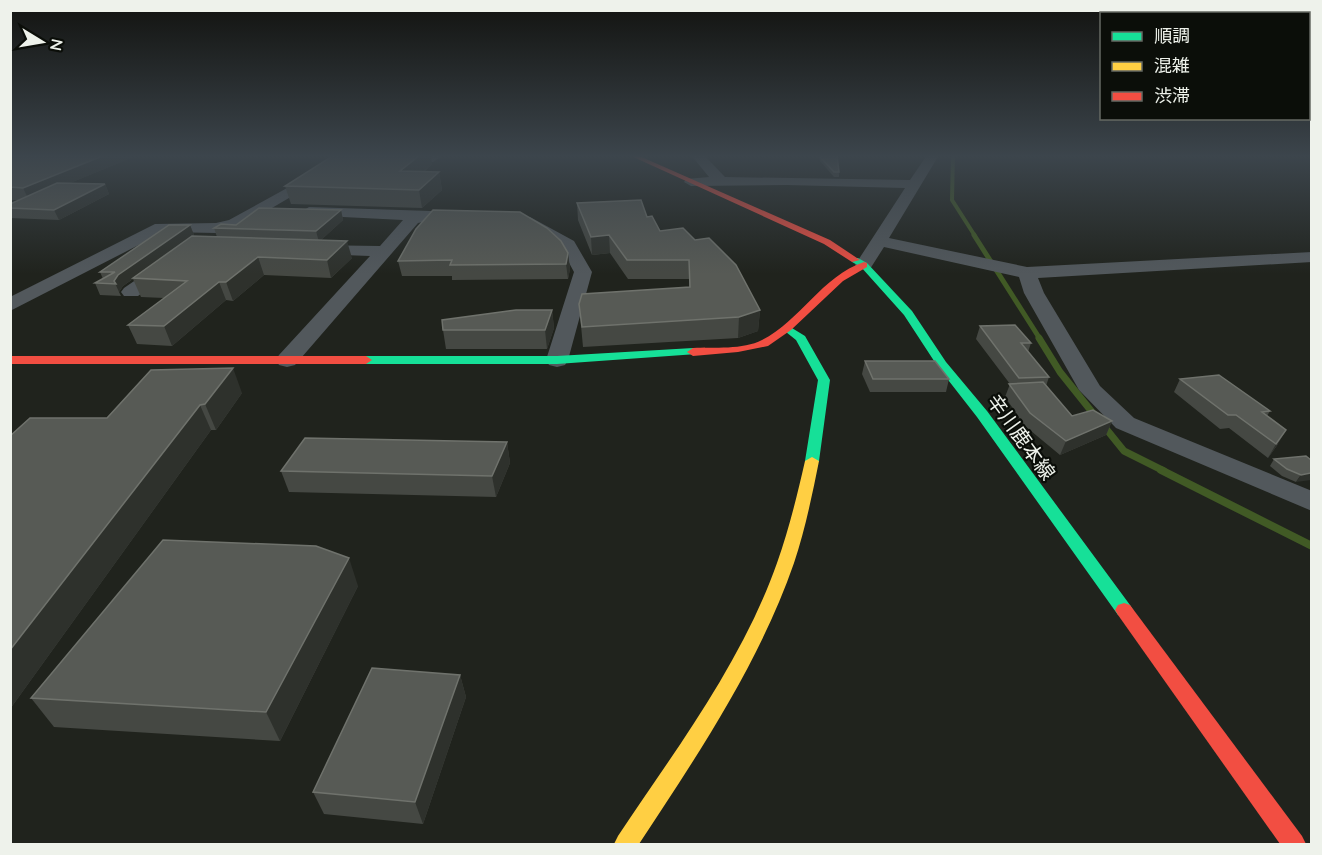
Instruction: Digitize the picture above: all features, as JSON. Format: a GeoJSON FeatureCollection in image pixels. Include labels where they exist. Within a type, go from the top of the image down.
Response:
{"type":"FeatureCollection","features":[{"type":"Feature","properties":{"kind":"street"},"geometry":{"type":"LineString","coordinates":[[10,305],[161,227],[217,228],[235,223],[284,195]]}},
{"type":"Feature","properties":{"kind":"street","name":"辛川鹿本線"},"geometry":{"type":"LineString","coordinates":[[720,195],[827,242],[864,265],[908,313],[942,364],[981,414],[1294,844]]}},
{"type":"Feature","properties":{"kind":"street"},"geometry":{"type":"LineString","coordinates":[[10,360],[556,360],[738,349],[764,344],[788,328],[839,279],[864,265],[906,195]]}},
{"type":"Feature","properties":{"kind":"street"},"geometry":{"type":"LineString","coordinates":[[260,210],[481,218]]}},
{"type":"Feature","properties":{"kind":"street"},"geometry":{"type":"LineString","coordinates":[[287,360],[412,220],[425,216]]}},
{"type":"Feature","properties":{"kind":"street"},"geometry":{"type":"LineString","coordinates":[[514,219],[526,219],[568,245],[583,272],[556,360]]}},
{"type":"Feature","properties":{"kind":"street"},"geometry":{"type":"LineString","coordinates":[[194,246],[217,228]]}},
{"type":"Feature","properties":{"kind":"street"},"geometry":{"type":"LineString","coordinates":[[878,241],[1027,273],[1311,257]]}},
{"type":"Feature","properties":{"kind":"street"},"geometry":{"type":"LineString","coordinates":[[301,249],[385,251]]}},
{"type":"Feature","properties":{"kind":"street"},"geometry":{"type":"LineString","coordinates":[[130,292],[176,260]]}},
{"type":"Feature","properties":{"kind":"street"},"geometry":{"type":"LineString","coordinates":[[1027,273],[1034,293],[1091,390],[1125,423],[1311,502]]}},
{"type":"Feature","properties":{"kind":"street"},"geometry":{"type":"LineString","coordinates":[[626,844],[717,707],[776,591],[808,490],[824,380],[801,338],[788,328]]}},
{"type":"Feature","properties":{"kind":"building"},"geometry":{"type":"Polygon","coordinates":[[[30,195],[84,195],[54,210],[10,208],[10,204],[30,195]]]}},
{"type":"Feature","properties":{"kind":"building"},"geometry":{"type":"Polygon","coordinates":[[[641,200],[647,217],[652,216],[660,231],[683,228],[695,240],[709,238],[736,265],[760,310],[739,317],[582,327],[579,304],[582,294],[690,287],[689,260],[627,260],[609,235],[591,237],[577,203],[641,200]]]}},
{"type":"Feature","properties":{"kind":"building"},"geometry":{"type":"Polygon","coordinates":[[[259,208],[341,210],[316,231],[214,228],[221,224],[236,225],[259,208]]]}},
{"type":"Feature","properties":{"kind":"building"},"geometry":{"type":"Polygon","coordinates":[[[433,210],[520,212],[547,228],[561,241],[568,253],[566,264],[450,265],[452,260],[398,261],[416,229],[433,210]]]}},
{"type":"Feature","properties":{"kind":"building"},"geometry":{"type":"Polygon","coordinates":[[[169,225],[190,225],[118,275],[114,281],[116,284],[95,283],[115,272],[100,272],[169,225]]]}},
{"type":"Feature","properties":{"kind":"building"},"geometry":{"type":"Polygon","coordinates":[[[192,236],[347,241],[327,260],[258,257],[226,282],[219,282],[164,326],[128,325],[187,281],[133,278],[192,236]]]}},
{"type":"Feature","properties":{"kind":"building"},"geometry":{"type":"Polygon","coordinates":[[[516,310],[552,310],[545,330],[443,330],[442,320],[516,310]]]}},
{"type":"Feature","properties":{"kind":"building"},"geometry":{"type":"Polygon","coordinates":[[[1015,325],[1031,343],[1021,343],[1049,377],[1019,378],[980,326],[1015,325]]]}},
{"type":"Feature","properties":{"kind":"building"},"geometry":{"type":"Polygon","coordinates":[[[865,361],[935,361],[949,379],[873,379],[865,361]]]}},
{"type":"Feature","properties":{"kind":"building"},"geometry":{"type":"Polygon","coordinates":[[[233,368],[205,404],[200,405],[10,650],[10,436],[30,418],[107,418],[151,370],[233,368]]]}},
{"type":"Feature","properties":{"kind":"building"},"geometry":{"type":"Polygon","coordinates":[[[1219,375],[1270,411],[1262,412],[1286,430],[1276,444],[1236,415],[1228,415],[1180,379],[1219,375]]]}},
{"type":"Feature","properties":{"kind":"building"},"geometry":{"type":"Polygon","coordinates":[[[1043,382],[1072,416],[1093,410],[1112,421],[1066,441],[1030,413],[1009,384],[1043,382]]]}},
{"type":"Feature","properties":{"kind":"building"},"geometry":{"type":"Polygon","coordinates":[[[305,438],[507,442],[492,476],[281,471],[305,438]]]}},
{"type":"Feature","properties":{"kind":"building"},"geometry":{"type":"Polygon","coordinates":[[[1306,456],[1311,460],[1311,473],[1301,475],[1287,469],[1274,459],[1306,456]]]}},
{"type":"Feature","properties":{"kind":"building"},"geometry":{"type":"Polygon","coordinates":[[[163,540],[316,546],[349,558],[266,712],[31,698],[163,540]]]}},
{"type":"Feature","properties":{"kind":"building"},"geometry":{"type":"Polygon","coordinates":[[[372,668],[460,675],[415,802],[313,792],[372,668]]]}},
{"type":"Feature","properties":{"kind":"waterway"},"geometry":{"type":"LineString","coordinates":[[952,195],[952,200],[975,236]]}},
{"type":"Feature","properties":{"kind":"waterway"},"geometry":{"type":"LineString","coordinates":[[974,235],[1040,339]]}},
{"type":"Feature","properties":{"kind":"waterway"},"geometry":{"type":"LineString","coordinates":[[1039,338],[1060,372],[1096,417]]}},
{"type":"Feature","properties":{"kind":"waterway"},"geometry":{"type":"LineString","coordinates":[[1103,425],[1124,451],[1164,471]]}},
{"type":"Feature","properties":{"kind":"waterway"},"geometry":{"type":"LineString","coordinates":[[1161,470],[1312,546]]}},
{"type":"Feature","properties":{"kind":"traffic: fast"},"geometry":{"type":"LineString","coordinates":[[855,260],[864,265],[908,313],[942,364],[982,414],[1124,610]]}},
{"type":"Feature","properties":{"kind":"traffic: fast"},"geometry":{"type":"LineString","coordinates":[[787,328],[801,338],[824,380],[812,461]]}},
{"type":"Feature","properties":{"kind":"traffic: fast"},"geometry":{"type":"LineString","coordinates":[[366,360],[557,360],[693,352]]}},
{"type":"Feature","properties":{"kind":"traffic: slow"},"geometry":{"type":"LineString","coordinates":[[626,844],[714,709],[764,614],[785,565],[801,514],[812,461]]}},
{"type":"Feature","properties":{"kind":"traffic: jam"},"geometry":{"type":"LineString","coordinates":[[721,195],[827,242],[855,260]]}},
{"type":"Feature","properties":{"kind":"traffic: jam"},"geometry":{"type":"LineString","coordinates":[[693,352],[738,349],[764,344],[787,328],[839,279],[864,265]]}},
{"type":"Feature","properties":{"kind":"traffic: jam"},"geometry":{"type":"LineString","coordinates":[[10,360],[366,360]]}},
{"type":"Feature","properties":{"kind":"traffic: jam"},"geometry":{"type":"LineString","coordinates":[[1124,610],[1294,844]]}}]}
